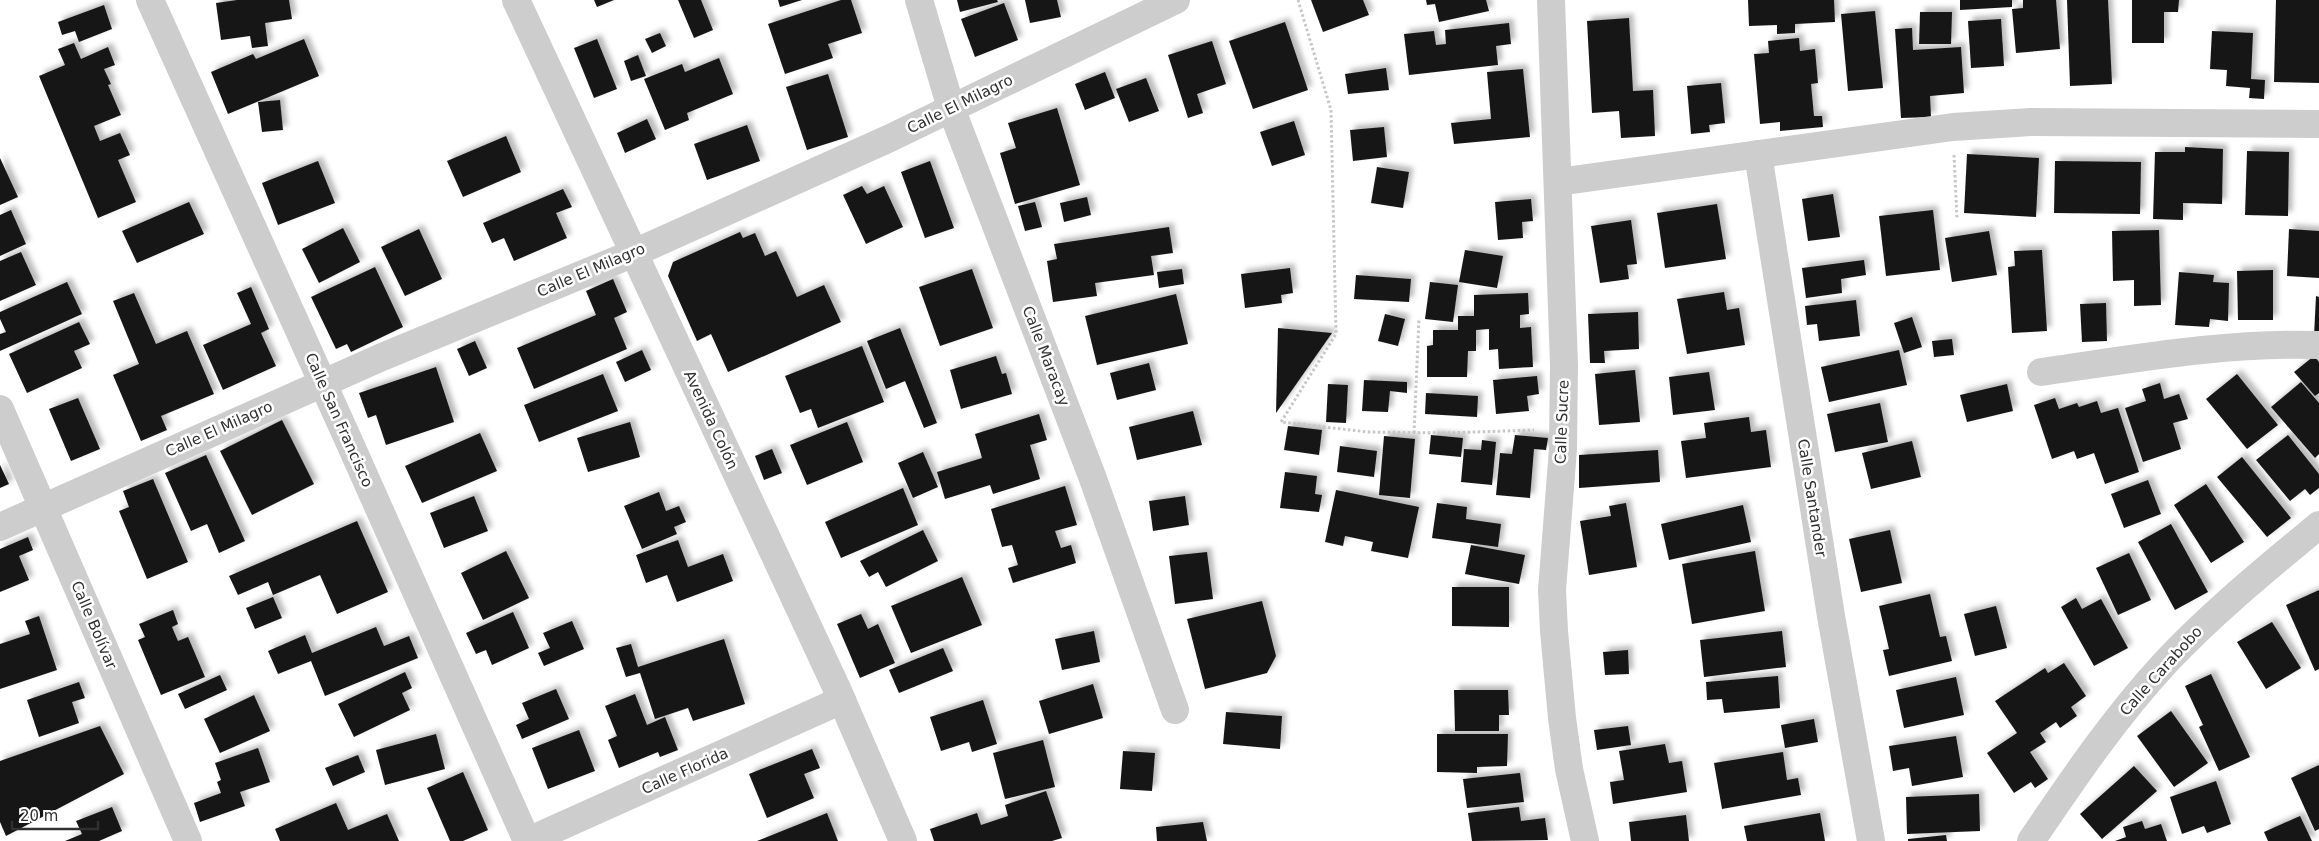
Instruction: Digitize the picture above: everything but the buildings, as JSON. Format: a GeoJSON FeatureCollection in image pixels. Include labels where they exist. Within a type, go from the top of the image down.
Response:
{"type":"FeatureCollection","features":[{"type":"Feature","properties":{"kind":"street","name":"Calle San Francisco"},"geometry":{"type":"LineString","coordinates":[[150,0],[527,841]]}},
{"type":"Feature","properties":{"kind":"street","name":"Avenida Colón"},"geometry":{"type":"LineString","coordinates":[[516,0],[842,700],[903,841]]}},
{"type":"Feature","properties":{"kind":"street","name":"Calle Maracay"},"geometry":{"type":"LineString","coordinates":[[919,0],[951,108],[1092,476],[1175,710]]}},
{"type":"Feature","properties":{"kind":"street","name":"Calle El Milagro"},"geometry":{"type":"LineString","coordinates":[[0,527],[323,383],[634,253],[888,139],[1176,0]]}},
{"type":"Feature","properties":{"kind":"street","name":"Calle Sucre"},"geometry":{"type":"LineString","coordinates":[[1551,0],[1564,356],[1563,430],[1552,590],[1562,718],[1569,770],[1585,841]]}},
{"type":"Feature","properties":{"kind":"street"},"geometry":{"type":"LineString","coordinates":[[1558,182],[1953,127],[2040,122],[2319,124]]}},
{"type":"Feature","properties":{"kind":"street","name":"Calle Santander"},"geometry":{"type":"LineString","coordinates":[[1758,154],[1830,616],[1871,841]]}},
{"type":"Feature","properties":{"kind":"street"},"geometry":{"type":"LineString","coordinates":[[2041,372],[2232,348],[2293,344],[2319,346]]}},
{"type":"Feature","properties":{"kind":"street","name":"Calle Bolívar"},"geometry":{"type":"LineString","coordinates":[[0,409],[188,841]]}},
{"type":"Feature","properties":{"kind":"street","name":"Calle Carabobo"},"geometry":{"type":"LineString","coordinates":[[2031,841],[2108,730],[2165,663],[2236,594],[2319,525]]}},
{"type":"Feature","properties":{"kind":"street","name":"Calle Florida"},"geometry":{"type":"LineString","coordinates":[[527,841],[842,700]]}},
{"type":"Feature","properties":{"kind":"path"},"geometry":{"type":"LineString","coordinates":[[1298,0],[1331,110],[1336,334],[1281,422],[1368,432],[1563,430]]}},
{"type":"Feature","properties":{"kind":"path"},"geometry":{"type":"LineString","coordinates":[[1953,127],[1957,220]]}},
{"type":"Feature","properties":{"kind":"path"},"geometry":{"type":"LineString","coordinates":[[1414,433],[1419,318]]}}]}
